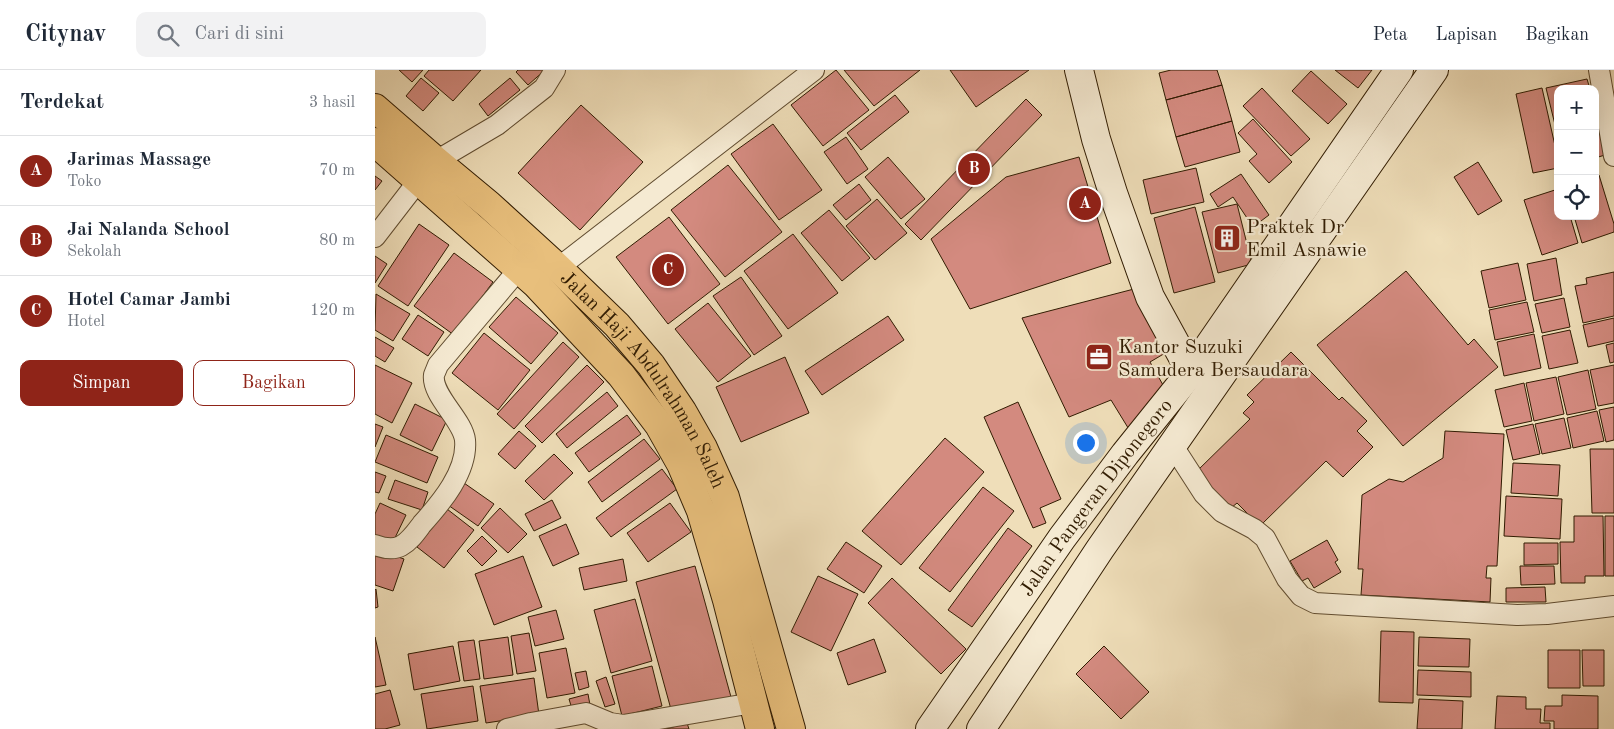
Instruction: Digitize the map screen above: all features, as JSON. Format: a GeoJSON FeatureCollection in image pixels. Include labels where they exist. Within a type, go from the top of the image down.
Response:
{"type":"FeatureCollection","features":[{"type":"Feature","properties":{"kind":"highway","name":"Jalan Haji Abdulrahman Saleh"},"geometry":{"type":"LineString","coordinates":[[375,108],[427,171],[621,375],[659,425],[681,464],[701,512],[760,729]]}},
{"type":"Feature","properties":{"kind":"highway","name":"Jalan Haji Abdulrahman Saleh"},"geometry":{"type":"LineString","coordinates":[[375,142],[489,205],[617,325],[651,364],[682,411],[703,448],[725,496],[791,729]]}},
{"type":"Feature","properties":{"kind":"main road"},"geometry":{"type":"LineString","coordinates":[[1079,70],[1096,139],[1150,297],[1191,372]]}},
{"type":"Feature","properties":{"kind":"main road","name":"Jalan Pangeran Diponegoro"},"geometry":{"type":"LineString","coordinates":[[930,729],[1062,538],[1125,454],[1191,372],[1399,70]]}},
{"type":"Feature","properties":{"kind":"main road","name":"Jalan Pangeran Diponegoro"},"geometry":{"type":"LineString","coordinates":[[981,729],[1095,557],[1434,70]]}},
{"type":"Feature","properties":{"kind":"street"},"geometry":{"type":"LineString","coordinates":[[375,237],[427,171],[497,125],[544,88],[555,70]]}},
{"type":"Feature","properties":{"kind":"street"},"geometry":{"type":"LineString","coordinates":[[557,268],[814,70]]}},
{"type":"Feature","properties":{"kind":"street"},"geometry":{"type":"LineString","coordinates":[[1599,70],[1614,156]]}},
{"type":"Feature","properties":{"kind":"street"},"geometry":{"type":"LineString","coordinates":[[375,545],[390,549],[400,547],[416,532],[445,498],[464,456],[465,440],[461,428],[437,389],[434,377],[438,364],[519,269]]}},
{"type":"Feature","properties":{"kind":"street"},"geometry":{"type":"LineString","coordinates":[[1173,446],[1204,494],[1222,512],[1255,529],[1265,538],[1287,578],[1301,596],[1315,603],[1517,615],[1547,614],[1614,606]]}},
{"type":"Feature","properties":{"kind":"street"},"geometry":{"type":"LineString","coordinates":[[507,729],[585,713],[609,723],[623,725],[753,703]]}},
{"type":"Feature","properties":{"kind":"building"},"geometry":{"type":"Polygon","coordinates":[[[399,70],[423,70],[412,82],[399,70]]]}},
{"type":"Feature","properties":{"kind":"building"},"geometry":{"type":"Polygon","coordinates":[[[429,70],[481,70],[453,101],[424,76],[429,70]]]}},
{"type":"Feature","properties":{"kind":"building"},"geometry":{"type":"Polygon","coordinates":[[[518,70],[545,70],[528,85],[516,72],[518,70]]]}},
{"type":"Feature","properties":{"kind":"building"},"geometry":{"type":"Polygon","coordinates":[[[836,70],[869,110],[823,146],[791,105],[836,70]]]}},
{"type":"Feature","properties":{"kind":"building"},"geometry":{"type":"Polygon","coordinates":[[[844,70],[920,70],[874,106],[844,70]]]}},
{"type":"Feature","properties":{"kind":"building"},"geometry":{"type":"Polygon","coordinates":[[[950,70],[1029,70],[976,107],[950,70]]]}},
{"type":"Feature","properties":{"kind":"building"},"geometry":{"type":"Polygon","coordinates":[[[1171,70],[1217,70],[1222,85],[1166,100],[1159,73],[1171,70]]]}},
{"type":"Feature","properties":{"kind":"building"},"geometry":{"type":"Polygon","coordinates":[[[1335,70],[1372,70],[1358,88],[1335,70]]]}},
{"type":"Feature","properties":{"kind":"building"},"geometry":{"type":"Polygon","coordinates":[[[1311,71],[1347,104],[1328,124],[1292,91],[1311,71]]]}},
{"type":"Feature","properties":{"kind":"building"},"geometry":{"type":"Polygon","coordinates":[[[421,78],[439,93],[423,111],[406,96],[421,78]]]}},
{"type":"Feature","properties":{"kind":"building"},"geometry":{"type":"Polygon","coordinates":[[[510,78],[520,90],[488,116],[479,104],[510,78]]]}},
{"type":"Feature","properties":{"kind":"building"},"geometry":{"type":"Polygon","coordinates":[[[1587,79],[1589,85],[1560,85],[1587,79]]]}},
{"type":"Feature","properties":{"kind":"building"},"geometry":{"type":"Polygon","coordinates":[[[1222,85],[1232,121],[1176,137],[1166,100],[1222,85]]]}},
{"type":"Feature","properties":{"kind":"building"},"geometry":{"type":"Polygon","coordinates":[[[1554,86],[1554,121],[1546,88],[1554,86]]]}},
{"type":"Feature","properties":{"kind":"building"},"geometry":{"type":"Polygon","coordinates":[[[1262,88],[1310,139],[1291,156],[1243,106],[1262,88]]]}},
{"type":"Feature","properties":{"kind":"building"},"geometry":{"type":"Polygon","coordinates":[[[1542,88],[1554,141],[1554,169],[1533,173],[1516,94],[1542,88]]]}},
{"type":"Feature","properties":{"kind":"building"},"geometry":{"type":"Polygon","coordinates":[[[895,95],[909,112],[861,150],[847,133],[895,95]]]}},
{"type":"Feature","properties":{"kind":"building"},"geometry":{"type":"Polygon","coordinates":[[[1026,99],[1042,115],[921,240],[905,224],[1026,99]]]}},
{"type":"Feature","properties":{"kind":"building"},"geometry":{"type":"Polygon","coordinates":[[[581,105],[643,162],[580,230],[518,173],[581,105]]]}},
{"type":"Feature","properties":{"kind":"building"},"geometry":{"type":"Polygon","coordinates":[[[1253,119],[1292,162],[1269,183],[1249,161],[1257,154],[1238,133],[1253,119]]]}},
{"type":"Feature","properties":{"kind":"building"},"geometry":{"type":"Polygon","coordinates":[[[1232,121],[1240,152],[1185,167],[1176,137],[1232,121]]]}},
{"type":"Feature","properties":{"kind":"building"},"geometry":{"type":"Polygon","coordinates":[[[773,124],[822,190],[779,220],[731,154],[773,124]]]}},
{"type":"Feature","properties":{"kind":"building"},"geometry":{"type":"Polygon","coordinates":[[[1599,130],[1605,155],[1599,157],[1599,130]]]}},
{"type":"Feature","properties":{"kind":"building"},"geometry":{"type":"Polygon","coordinates":[[[846,137],[868,169],[847,184],[824,152],[846,137]]]}},
{"type":"Feature","properties":{"kind":"building"},"geometry":{"type":"Polygon","coordinates":[[[888,157],[925,199],[901,219],[865,177],[888,157]]]}},
{"type":"Feature","properties":{"kind":"building"},"geometry":{"type":"Polygon","coordinates":[[[1079,157],[1111,263],[970,309],[931,239],[1006,177],[1079,157]]]}},
{"type":"Feature","properties":{"kind":"building"},"geometry":{"type":"Polygon","coordinates":[[[1478,162],[1502,201],[1478,215],[1454,177],[1478,162]]]}},
{"type":"Feature","properties":{"kind":"building"},"geometry":{"type":"Polygon","coordinates":[[[728,165],[782,232],[725,277],[671,210],[728,165]]]}},
{"type":"Feature","properties":{"kind":"building"},"geometry":{"type":"Polygon","coordinates":[[[1196,168],[1204,202],[1151,214],[1143,180],[1196,168]]]}},
{"type":"Feature","properties":{"kind":"building"},"geometry":{"type":"Polygon","coordinates":[[[1241,174],[1269,215],[1253,227],[1233,197],[1218,207],[1210,194],[1241,174]]]}},
{"type":"Feature","properties":{"kind":"building"},"geometry":{"type":"Polygon","coordinates":[[[1599,175],[1614,224],[1614,232],[1582,243],[1575,220],[1599,220],[1599,175]]]}},
{"type":"Feature","properties":{"kind":"building"},"geometry":{"type":"Polygon","coordinates":[[[375,176],[382,181],[375,190],[375,176]]]}},
{"type":"Feature","properties":{"kind":"building"},"geometry":{"type":"Polygon","coordinates":[[[859,184],[871,200],[846,220],[833,205],[859,184]]]}},
{"type":"Feature","properties":{"kind":"building"},"geometry":{"type":"Polygon","coordinates":[[[1554,190],[1554,220],[1571,220],[1578,243],[1542,255],[1524,200],[1554,190]]]}},
{"type":"Feature","properties":{"kind":"building"},"geometry":{"type":"Polygon","coordinates":[[[877,199],[907,233],[875,260],[846,226],[877,199]]]}},
{"type":"Feature","properties":{"kind":"building","name":"Praktek Dr Emil Asnawie"},"geometry":{"type":"Polygon","coordinates":[[[1237,204],[1252,264],[1218,273],[1202,212],[1237,204]]]}},
{"type":"Feature","properties":{"kind":"building"},"geometry":{"type":"Polygon","coordinates":[[[1195,207],[1215,282],[1174,293],[1154,218],[1195,207]]]}},
{"type":"Feature","properties":{"kind":"building"},"geometry":{"type":"Polygon","coordinates":[[[829,210],[870,258],[842,281],[801,233],[829,210]]]}},
{"type":"Feature","properties":{"kind":"building"},"geometry":{"type":"Polygon","coordinates":[[[669,217],[720,284],[668,324],[616,257],[669,217]]]}},
{"type":"Feature","properties":{"kind":"building"},"geometry":{"type":"Polygon","coordinates":[[[419,224],[449,245],[408,306],[378,286],[419,224]]]}},
{"type":"Feature","properties":{"kind":"building"},"geometry":{"type":"Polygon","coordinates":[[[793,234],[838,293],[788,329],[744,271],[793,234]]]}},
{"type":"Feature","properties":{"kind":"building"},"geometry":{"type":"Polygon","coordinates":[[[454,253],[493,282],[454,335],[414,306],[454,253]]]}},
{"type":"Feature","properties":{"kind":"building"},"geometry":{"type":"Polygon","coordinates":[[[375,256],[387,264],[375,283],[375,256]]]}},
{"type":"Feature","properties":{"kind":"building"},"geometry":{"type":"Polygon","coordinates":[[[1556,258],[1562,295],[1534,301],[1527,264],[1556,258]]]}},
{"type":"Feature","properties":{"kind":"building"},"geometry":{"type":"Polygon","coordinates":[[[1518,263],[1526,300],[1489,308],[1481,271],[1518,263]]]}},
{"type":"Feature","properties":{"kind":"building"},"geometry":{"type":"Polygon","coordinates":[[[1406,271],[1468,345],[1474,339],[1498,367],[1403,446],[1317,345],[1406,271]]]}},
{"type":"Feature","properties":{"kind":"building"},"geometry":{"type":"Polygon","coordinates":[[[1614,272],[1614,316],[1583,323],[1575,286],[1587,284],[1586,278],[1614,272]]]}},
{"type":"Feature","properties":{"kind":"building"},"geometry":{"type":"Polygon","coordinates":[[[741,277],[782,336],[754,355],[713,296],[741,277]]]}},
{"type":"Feature","properties":{"kind":"building","name":"Kantor Suzuki Samudera Bersaudara"},"geometry":{"type":"Polygon","coordinates":[[[1134,289],[1167,352],[1150,362],[1167,392],[1130,431],[1111,400],[1069,417],[1022,318],[1134,289]]]}},
{"type":"Feature","properties":{"kind":"building"},"geometry":{"type":"Polygon","coordinates":[[[376,294],[410,314],[393,341],[375,330],[376,294]]]}},
{"type":"Feature","properties":{"kind":"building"},"geometry":{"type":"Polygon","coordinates":[[[516,297],[558,333],[531,364],[489,327],[516,297]]]}},
{"type":"Feature","properties":{"kind":"building"},"geometry":{"type":"Polygon","coordinates":[[[1564,298],[1570,327],[1542,333],[1535,304],[1564,298]]]}},
{"type":"Feature","properties":{"kind":"building"},"geometry":{"type":"Polygon","coordinates":[[[1527,302],[1534,332],[1495,340],[1489,310],[1527,302]]]}},
{"type":"Feature","properties":{"kind":"building"},"geometry":{"type":"Polygon","coordinates":[[[708,303],[751,356],[718,382],[675,329],[708,303]]]}},
{"type":"Feature","properties":{"kind":"building"},"geometry":{"type":"Polygon","coordinates":[[[418,315],[444,332],[428,356],[402,339],[418,315]]]}},
{"type":"Feature","properties":{"kind":"building"},"geometry":{"type":"Polygon","coordinates":[[[888,316],[904,340],[822,395],[805,371],[888,316]]]}},
{"type":"Feature","properties":{"kind":"building"},"geometry":{"type":"Polygon","coordinates":[[[1614,318],[1614,341],[1588,347],[1583,325],[1614,318]]]}},
{"type":"Feature","properties":{"kind":"building"},"geometry":{"type":"Polygon","coordinates":[[[1570,330],[1578,363],[1549,369],[1542,336],[1570,330]]]}},
{"type":"Feature","properties":{"kind":"building"},"geometry":{"type":"Polygon","coordinates":[[[484,333],[530,370],[498,410],[452,373],[484,333]]]}},
{"type":"Feature","properties":{"kind":"building"},"geometry":{"type":"Polygon","coordinates":[[[1534,334],[1541,368],[1504,376],[1497,342],[1534,334]]]}},
{"type":"Feature","properties":{"kind":"building"},"geometry":{"type":"Polygon","coordinates":[[[375,337],[394,348],[385,362],[375,356],[375,337]]]}},
{"type":"Feature","properties":{"kind":"building"},"geometry":{"type":"Polygon","coordinates":[[[563,342],[579,357],[514,429],[497,414],[563,342]]]}},
{"type":"Feature","properties":{"kind":"building"},"geometry":{"type":"Polygon","coordinates":[[[1614,343],[1614,362],[1610,363],[1606,345],[1614,343]]]}},
{"type":"Feature","properties":{"kind":"building"},"geometry":{"type":"Polygon","coordinates":[[[1291,352],[1339,400],[1342,397],[1367,421],[1357,431],[1373,447],[1343,477],[1326,461],[1260,526],[1237,503],[1231,508],[1196,472],[1250,419],[1243,413],[1254,402],[1247,395],[1291,352]]]}},
{"type":"Feature","properties":{"kind":"building"},"geometry":{"type":"Polygon","coordinates":[[[785,357],[809,413],[741,442],[716,387],[785,357]]]}},
{"type":"Feature","properties":{"kind":"building"},"geometry":{"type":"Polygon","coordinates":[[[375,365],[412,383],[392,423],[375,414],[375,365]]]}},
{"type":"Feature","properties":{"kind":"building"},"geometry":{"type":"Polygon","coordinates":[[[587,365],[604,382],[542,443],[525,426],[587,365]]]}},
{"type":"Feature","properties":{"kind":"building"},"geometry":{"type":"Polygon","coordinates":[[[1614,365],[1614,403],[1598,406],[1590,370],[1614,365]]]}},
{"type":"Feature","properties":{"kind":"building"},"geometry":{"type":"Polygon","coordinates":[[[1588,370],[1596,409],[1567,415],[1558,377],[1588,370]]]}},
{"type":"Feature","properties":{"kind":"building"},"geometry":{"type":"Polygon","coordinates":[[[1556,377],[1564,414],[1534,421],[1526,383],[1556,377]]]}},
{"type":"Feature","properties":{"kind":"building"},"geometry":{"type":"Polygon","coordinates":[[[1524,383],[1532,421],[1504,427],[1495,390],[1524,383]]]}},
{"type":"Feature","properties":{"kind":"building"},"geometry":{"type":"Polygon","coordinates":[[[607,392],[618,406],[567,448],[556,434],[607,392]]]}},
{"type":"Feature","properties":{"kind":"building"},"geometry":{"type":"Polygon","coordinates":[[[1018,402],[1061,499],[1040,508],[1046,523],[1033,528],[984,417],[1018,402]]]}},
{"type":"Feature","properties":{"kind":"building"},"geometry":{"type":"Polygon","coordinates":[[[415,404],[447,420],[432,451],[400,435],[415,404]]]}},
{"type":"Feature","properties":{"kind":"building"},"geometry":{"type":"Polygon","coordinates":[[[1614,407],[1614,440],[1606,442],[1599,410],[1614,407]]]}},
{"type":"Feature","properties":{"kind":"building"},"geometry":{"type":"Polygon","coordinates":[[[1597,411],[1604,441],[1573,448],[1567,418],[1597,411]]]}},
{"type":"Feature","properties":{"kind":"building"},"geometry":{"type":"Polygon","coordinates":[[[627,415],[641,434],[589,472],[575,453],[627,415]]]}},
{"type":"Feature","properties":{"kind":"building"},"geometry":{"type":"Polygon","coordinates":[[[1564,418],[1571,448],[1542,454],[1535,424],[1564,418]]]}},
{"type":"Feature","properties":{"kind":"building"},"geometry":{"type":"Polygon","coordinates":[[[375,424],[383,427],[375,447],[375,424]]]}},
{"type":"Feature","properties":{"kind":"building"},"geometry":{"type":"Polygon","coordinates":[[[1533,424],[1540,454],[1513,460],[1506,430],[1533,424]]]}},
{"type":"Feature","properties":{"kind":"building"},"geometry":{"type":"Polygon","coordinates":[[[519,431],[536,446],[515,469],[498,454],[519,431]]]}},
{"type":"Feature","properties":{"kind":"building"},"geometry":{"type":"Polygon","coordinates":[[[1445,431],[1504,434],[1497,566],[1487,566],[1486,578],[1491,578],[1490,602],[1361,595],[1363,569],[1358,569],[1362,495],[1389,479],[1403,482],[1443,458],[1445,431]]]}},
{"type":"Feature","properties":{"kind":"building"},"geometry":{"type":"Polygon","coordinates":[[[386,435],[438,457],[427,483],[375,462],[386,435]]]}},
{"type":"Feature","properties":{"kind":"building"},"geometry":{"type":"Polygon","coordinates":[[[945,438],[984,472],[901,565],[862,531],[945,438]]]}},
{"type":"Feature","properties":{"kind":"building"},"geometry":{"type":"Polygon","coordinates":[[[644,439],[660,459],[602,502],[588,482],[644,439]]]}},
{"type":"Feature","properties":{"kind":"building"},"geometry":{"type":"Polygon","coordinates":[[[1590,449],[1614,449],[1614,513],[1592,513],[1590,449]]]}},
{"type":"Feature","properties":{"kind":"building"},"geometry":{"type":"Polygon","coordinates":[[[554,454],[573,473],[544,500],[525,481],[554,454]]]}},
{"type":"Feature","properties":{"kind":"building"},"geometry":{"type":"Polygon","coordinates":[[[1513,463],[1560,465],[1558,496],[1511,493],[1513,463]]]}},
{"type":"Feature","properties":{"kind":"building"},"geometry":{"type":"Polygon","coordinates":[[[662,469],[677,489],[611,537],[596,518],[662,469]]]}},
{"type":"Feature","properties":{"kind":"building"},"geometry":{"type":"Polygon","coordinates":[[[375,472],[386,476],[379,493],[375,492],[375,472]]]}},
{"type":"Feature","properties":{"kind":"building"},"geometry":{"type":"Polygon","coordinates":[[[395,480],[428,492],[422,510],[388,499],[395,480]]]}},
{"type":"Feature","properties":{"kind":"building"},"geometry":{"type":"Polygon","coordinates":[[[464,483],[494,504],[478,526],[448,505],[464,483]]]}},
{"type":"Feature","properties":{"kind":"building"},"geometry":{"type":"Polygon","coordinates":[[[983,487],[1014,511],[950,592],[919,568],[983,487]]]}},
{"type":"Feature","properties":{"kind":"building"},"geometry":{"type":"Polygon","coordinates":[[[1506,496],[1562,499],[1560,539],[1504,536],[1506,496]]]}},
{"type":"Feature","properties":{"kind":"building"},"geometry":{"type":"Polygon","coordinates":[[[552,500],[561,518],[534,531],[525,514],[552,500]]]}},
{"type":"Feature","properties":{"kind":"building"},"geometry":{"type":"Polygon","coordinates":[[[380,503],[406,515],[392,544],[375,537],[375,514],[380,503]]]}},
{"type":"Feature","properties":{"kind":"building"},"geometry":{"type":"Polygon","coordinates":[[[670,503],[691,532],[648,562],[627,533],[670,503]]]}},
{"type":"Feature","properties":{"kind":"building"},"geometry":{"type":"Polygon","coordinates":[[[500,508],[527,534],[508,553],[481,528],[500,508]]]}},
{"type":"Feature","properties":{"kind":"building"},"geometry":{"type":"Polygon","coordinates":[[[447,509],[474,530],[444,568],[417,547],[447,509]]]}},
{"type":"Feature","properties":{"kind":"building"},"geometry":{"type":"Polygon","coordinates":[[[1574,516],[1603,516],[1604,576],[1585,576],[1585,583],[1561,583],[1560,542],[1574,542],[1574,516]]]}},
{"type":"Feature","properties":{"kind":"building"},"geometry":{"type":"Polygon","coordinates":[[[1605,516],[1614,516],[1614,576],[1605,576],[1605,516]]]}},
{"type":"Feature","properties":{"kind":"building"},"geometry":{"type":"Polygon","coordinates":[[[566,524],[579,554],[553,566],[539,536],[566,524]]]}},
{"type":"Feature","properties":{"kind":"building"},"geometry":{"type":"Polygon","coordinates":[[[1008,528],[1032,546],[972,627],[948,610],[1008,528]]]}},
{"type":"Feature","properties":{"kind":"building"},"geometry":{"type":"Polygon","coordinates":[[[482,536],[497,551],[482,566],[467,551],[482,536]]]}},
{"type":"Feature","properties":{"kind":"building"},"geometry":{"type":"Polygon","coordinates":[[[1327,540],[1338,560],[1335,562],[1341,572],[1314,588],[1308,578],[1302,581],[1290,561],[1327,540]]]}},
{"type":"Feature","properties":{"kind":"building"},"geometry":{"type":"Polygon","coordinates":[[[846,542],[882,566],[864,593],[827,569],[846,542]]]}},
{"type":"Feature","properties":{"kind":"building"},"geometry":{"type":"Polygon","coordinates":[[[1524,543],[1558,543],[1558,564],[1524,565],[1524,543]]]}},
{"type":"Feature","properties":{"kind":"building"},"geometry":{"type":"Polygon","coordinates":[[[375,549],[404,559],[393,591],[375,585],[375,549]]]}},
{"type":"Feature","properties":{"kind":"building"},"geometry":{"type":"Polygon","coordinates":[[[523,556],[542,607],[494,625],[475,574],[523,556]]]}},
{"type":"Feature","properties":{"kind":"building"},"geometry":{"type":"Polygon","coordinates":[[[623,559],[627,581],[584,590],[579,568],[623,559]]]}},
{"type":"Feature","properties":{"kind":"building"},"geometry":{"type":"Polygon","coordinates":[[[695,566],[731,697],[672,713],[636,582],[695,566]]]}},
{"type":"Feature","properties":{"kind":"building"},"geometry":{"type":"Polygon","coordinates":[[[1520,566],[1554,566],[1555,584],[1521,585],[1520,566]]]}},
{"type":"Feature","properties":{"kind":"building"},"geometry":{"type":"Polygon","coordinates":[[[818,576],[858,594],[831,651],[791,632],[818,576]]]}},
{"type":"Feature","properties":{"kind":"building"},"geometry":{"type":"Polygon","coordinates":[[[892,578],[966,649],[941,674],[868,603],[892,578]]]}},
{"type":"Feature","properties":{"kind":"building"},"geometry":{"type":"Polygon","coordinates":[[[1545,587],[1546,602],[1506,602],[1506,588],[1545,587]]]}},
{"type":"Feature","properties":{"kind":"building"},"geometry":{"type":"Polygon","coordinates":[[[375,590],[378,607],[375,608],[375,590]]]}},
{"type":"Feature","properties":{"kind":"building"},"geometry":{"type":"Polygon","coordinates":[[[635,599],[652,661],[611,673],[594,610],[635,599]]]}},
{"type":"Feature","properties":{"kind":"building"},"geometry":{"type":"Polygon","coordinates":[[[556,610],[564,639],[535,646],[528,617],[556,610]]]}},
{"type":"Feature","properties":{"kind":"building"},"geometry":{"type":"Polygon","coordinates":[[[1381,631],[1414,632],[1413,703],[1379,702],[1381,631]]]}},
{"type":"Feature","properties":{"kind":"building"},"geometry":{"type":"Polygon","coordinates":[[[529,633],[536,671],[517,674],[511,636],[529,633]]]}},
{"type":"Feature","properties":{"kind":"building"},"geometry":{"type":"Polygon","coordinates":[[[375,637],[386,685],[375,687],[375,637]]]}},
{"type":"Feature","properties":{"kind":"building"},"geometry":{"type":"Polygon","coordinates":[[[508,637],[513,675],[484,679],[479,641],[508,637]]]}},
{"type":"Feature","properties":{"kind":"building"},"geometry":{"type":"Polygon","coordinates":[[[1419,637],[1470,639],[1469,667],[1418,666],[1419,637]]]}},
{"type":"Feature","properties":{"kind":"building"},"geometry":{"type":"Polygon","coordinates":[[[874,639],[886,672],[848,685],[837,653],[874,639]]]}},
{"type":"Feature","properties":{"kind":"building"},"geometry":{"type":"Polygon","coordinates":[[[474,640],[480,679],[464,681],[458,642],[474,640]]]}},
{"type":"Feature","properties":{"kind":"building"},"geometry":{"type":"Polygon","coordinates":[[[453,646],[460,681],[414,690],[408,654],[453,646]]]}},
{"type":"Feature","properties":{"kind":"building"},"geometry":{"type":"Polygon","coordinates":[[[1104,646],[1149,692],[1121,719],[1076,674],[1104,646]]]}},
{"type":"Feature","properties":{"kind":"building"},"geometry":{"type":"Polygon","coordinates":[[[566,648],[575,693],[547,698],[539,653],[566,648]]]}},
{"type":"Feature","properties":{"kind":"building"},"geometry":{"type":"Polygon","coordinates":[[[1548,650],[1580,650],[1580,688],[1548,688],[1548,650]]]}},
{"type":"Feature","properties":{"kind":"building"},"geometry":{"type":"Polygon","coordinates":[[[1582,650],[1604,650],[1604,686],[1583,686],[1582,650]]]}},
{"type":"Feature","properties":{"kind":"building"},"geometry":{"type":"Polygon","coordinates":[[[652,666],[662,706],[622,716],[612,676],[652,666]]]}},
{"type":"Feature","properties":{"kind":"building"},"geometry":{"type":"Polygon","coordinates":[[[1418,670],[1471,672],[1471,697],[1417,695],[1418,670]]]}},
{"type":"Feature","properties":{"kind":"building"},"geometry":{"type":"Polygon","coordinates":[[[586,671],[589,687],[579,690],[575,673],[586,671]]]}},
{"type":"Feature","properties":{"kind":"building"},"geometry":{"type":"Polygon","coordinates":[[[606,677],[615,704],[605,707],[596,681],[606,677]]]}},
{"type":"Feature","properties":{"kind":"building"},"geometry":{"type":"Polygon","coordinates":[[[534,678],[539,715],[486,723],[480,686],[534,678]]]}},
{"type":"Feature","properties":{"kind":"building"},"geometry":{"type":"Polygon","coordinates":[[[473,686],[478,721],[427,729],[421,694],[473,686]]]}},
{"type":"Feature","properties":{"kind":"building"},"geometry":{"type":"Polygon","coordinates":[[[390,690],[400,725],[385,729],[375,729],[375,694],[390,690]]]}},
{"type":"Feature","properties":{"kind":"building"},"geometry":{"type":"Polygon","coordinates":[[[588,694],[590,705],[572,709],[569,699],[588,694]]]}},
{"type":"Feature","properties":{"kind":"building"},"geometry":{"type":"Polygon","coordinates":[[[1562,695],[1598,696],[1598,729],[1554,729],[1554,721],[1544,721],[1545,706],[1562,706],[1562,695]]]}},
{"type":"Feature","properties":{"kind":"building"},"geometry":{"type":"Polygon","coordinates":[[[1497,696],[1526,697],[1526,709],[1541,709],[1540,723],[1550,723],[1550,729],[1495,729],[1497,696]]]}},
{"type":"Feature","properties":{"kind":"building"},"geometry":{"type":"Polygon","coordinates":[[[1419,699],[1463,701],[1462,729],[1417,729],[1419,699]]]}},
{"type":"Feature","properties":{"kind":"building"},"geometry":{"type":"Polygon","coordinates":[[[687,723],[689,729],[666,729],[687,723]]]}},
{"type":"Feature","properties":{"kind":"place","name":"Jai Nalanda School"},"geometry":{"type":"Point","coordinates":[974,169]}},
{"type":"Feature","properties":{"kind":"place","name":"Jarimas Massage"},"geometry":{"type":"Point","coordinates":[1085,204]}},
{"type":"Feature","properties":{"kind":"place","name":"Praktek Dr Emil Asnawie"},"geometry":{"type":"Point","coordinates":[1227,238]}},
{"type":"Feature","properties":{"kind":"place","name":"Hotel Camar Jambi"},"geometry":{"type":"Point","coordinates":[668,270]}},
{"type":"Feature","properties":{"kind":"place","name":"Kantor Suzuki Samudera Bersaudara"},"geometry":{"type":"Point","coordinates":[1099,357]}}]}
